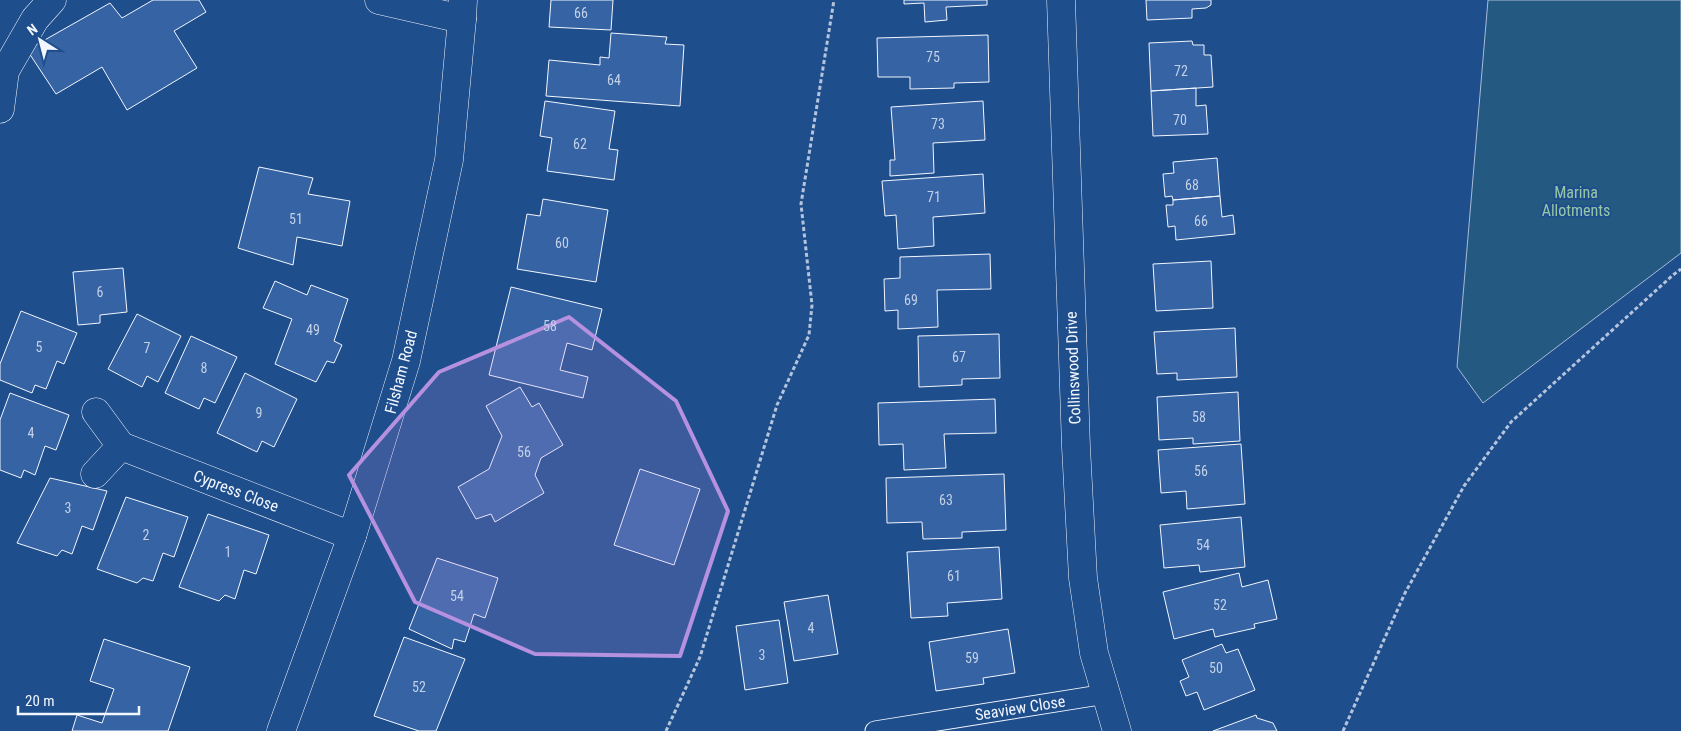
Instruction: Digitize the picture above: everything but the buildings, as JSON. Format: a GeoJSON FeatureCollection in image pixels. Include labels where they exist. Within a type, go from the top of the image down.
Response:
{"type":"FeatureCollection","features":[{"type":"Feature","properties":{"kind":"street"},"geometry":{"type":"LineString","coordinates":[[0,109],[5,71],[35,19],[52,0]]}},
{"type":"Feature","properties":{"kind":"street"},"geometry":{"type":"LineString","coordinates":[[379,0],[462,9]]}},
{"type":"Feature","properties":{"kind":"street","name":"Collinswood Drive"},"geometry":{"type":"LineString","coordinates":[[1061,0],[1076,447],[1083,578],[1094,653],[1117,731]]}},
{"type":"Feature","properties":{"kind":"street","name":"Filsham Road"},"geometry":{"type":"LineString","coordinates":[[281,731],[352,536],[406,361],[449,160],[462,9]]}},
{"type":"Feature","properties":{"kind":"street"},"geometry":{"type":"LineString","coordinates":[[95,474],[121,446],[96,412]]}},
{"type":"Feature","properties":{"kind":"street","name":"Cypress Close"},"geometry":{"type":"LineString","coordinates":[[121,446],[352,536]]}},
{"type":"Feature","properties":{"kind":"lane","name":"Seaview Close"},"geometry":{"type":"LineString","coordinates":[[875,731],[1106,694]]}},
{"type":"Feature","properties":{"kind":"path"},"geometry":{"type":"LineString","coordinates":[[666,731],[700,657],[777,405],[809,335],[812,305],[801,204],[834,0]]}},
{"type":"Feature","properties":{"kind":"path"},"geometry":{"type":"LineString","coordinates":[[1343,731],[1405,593],[1464,486],[1511,422],[1681,269]]}},
{"type":"Feature","properties":{"kind":"highlighted area"},"geometry":{"type":"Polygon","coordinates":[[[569,317],[676,401],[728,511],[680,656],[535,654],[415,602],[349,475],[439,372],[569,317]]]}},
{"type":"Feature","properties":{"kind":"green space","name":"Marina Allotments"},"geometry":{"type":"Polygon","coordinates":[[[1488,0],[1681,0],[1681,253],[1483,403],[1457,367],[1488,0]]]}}]}
